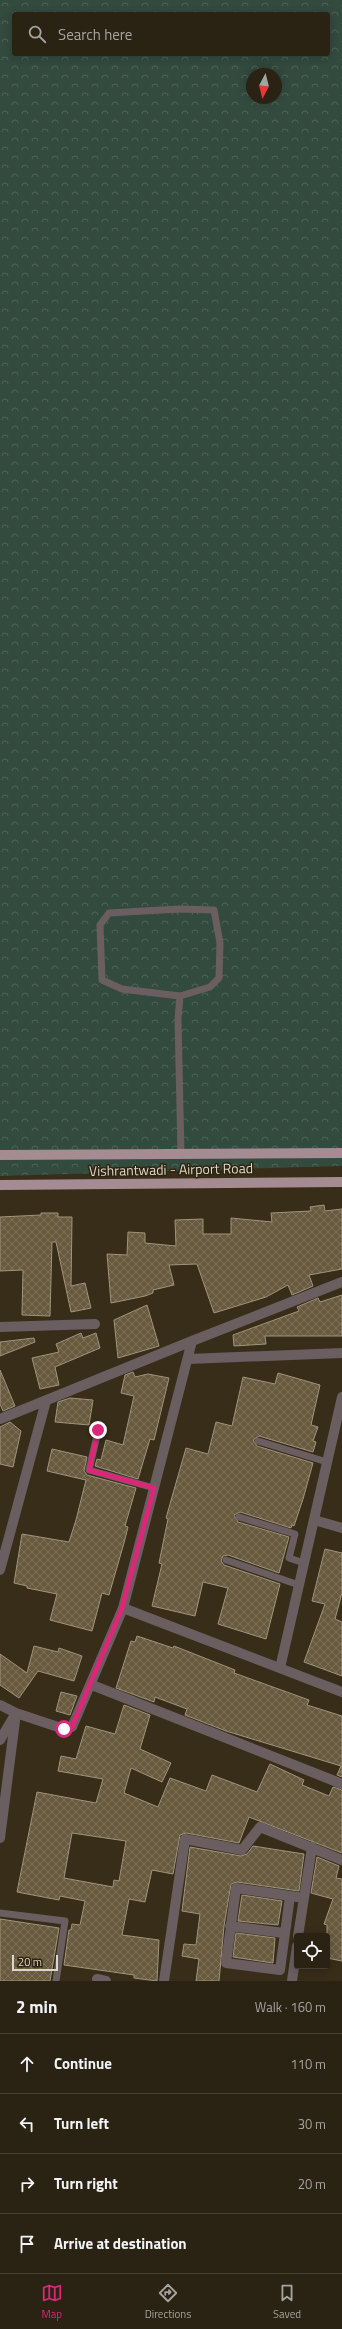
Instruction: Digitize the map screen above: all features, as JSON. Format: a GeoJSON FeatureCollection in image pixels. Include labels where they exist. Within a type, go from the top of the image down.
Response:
{"type":"FeatureCollection","features":[{"type":"Feature","properties":{"kind":"main road","name":"Vishrantwadi - Airport Road"},"geometry":{"type":"LineString","coordinates":[[0,1156],[342,1153]]}},
{"type":"Feature","properties":{"kind":"main road","name":"Vishrantwadi - Airport Road"},"geometry":{"type":"LineString","coordinates":[[0,1185],[342,1182]]}},
{"type":"Feature","properties":{"kind":"street"},"geometry":{"type":"LineString","coordinates":[[0,1420],[192,1341],[342,1282]]}},
{"type":"Feature","properties":{"kind":"street"},"geometry":{"type":"LineString","coordinates":[[0,1327],[95,1324]]}},
{"type":"Feature","properties":{"kind":"street"},"geometry":{"type":"LineString","coordinates":[[0,1705],[16,1713],[68,1729],[72,1727],[92,1685],[122,1608],[192,1341]]}},
{"type":"Feature","properties":{"kind":"street"},"geometry":{"type":"LineString","coordinates":[[188,1359],[342,1353]]}},
{"type":"Feature","properties":{"kind":"street"},"geometry":{"type":"LineString","coordinates":[[280,1668],[327,1462],[339,1424],[342,1397]]}},
{"type":"Feature","properties":{"kind":"street"},"geometry":{"type":"LineString","coordinates":[[0,1570],[46,1401]]}},
{"type":"Feature","properties":{"kind":"street"},"geometry":{"type":"LineString","coordinates":[[314,1520],[342,1528]]}},
{"type":"Feature","properties":{"kind":"street"},"geometry":{"type":"LineString","coordinates":[[122,1608],[342,1692]]}},
{"type":"Feature","properties":{"kind":"street"},"geometry":{"type":"LineString","coordinates":[[92,1685],[342,1784]]}},
{"type":"Feature","properties":{"kind":"street"},"geometry":{"type":"LineString","coordinates":[[0,1740],[16,1713]]}},
{"type":"Feature","properties":{"kind":"street"},"geometry":{"type":"LineString","coordinates":[[0,1838],[16,1713]]}},
{"type":"Feature","properties":{"kind":"street"},"geometry":{"type":"LineString","coordinates":[[164,1981],[185,1839],[242,1850],[260,1827],[342,1860]]}},
{"type":"Feature","properties":{"kind":"street"},"geometry":{"type":"LineString","coordinates":[[298,1933],[312,1847]]}},
{"type":"Feature","properties":{"kind":"street"},"geometry":{"type":"LineString","coordinates":[[290,1896],[280,1970],[226,1963],[236,1888],[304,1898]]}},
{"type":"Feature","properties":{"kind":"street"},"geometry":{"type":"LineString","coordinates":[[230,1926],[284,1933]]}},
{"type":"Feature","properties":{"kind":"street"},"geometry":{"type":"LineString","coordinates":[[292,1981],[294,1967]]}},
{"type":"Feature","properties":{"kind":"lane"},"geometry":{"type":"LineString","coordinates":[[179,909],[214,910],[220,943],[219,978],[210,987],[180,996],[122,989],[102,980],[100,925],[109,913],[179,909]]}},
{"type":"Feature","properties":{"kind":"lane"},"geometry":{"type":"LineString","coordinates":[[180,996],[178,1019],[181,1154]]}},
{"type":"Feature","properties":{"kind":"lane"},"geometry":{"type":"LineString","coordinates":[[98,1430],[89,1470],[154,1488]]}},
{"type":"Feature","properties":{"kind":"lane"},"geometry":{"type":"LineString","coordinates":[[258,1442],[327,1462]]}},
{"type":"Feature","properties":{"kind":"lane"},"geometry":{"type":"LineString","coordinates":[[239,1517],[295,1534],[288,1558],[304,1563]]}},
{"type":"Feature","properties":{"kind":"lane"},"geometry":{"type":"LineString","coordinates":[[226,1560],[299,1585]]}},
{"type":"Feature","properties":{"kind":"lane"},"geometry":{"type":"LineString","coordinates":[[0,1913],[65,1920],[56,1981]]}},
{"type":"Feature","properties":{"kind":"green space"},"geometry":{"type":"Polygon","coordinates":[[[0,0],[342,0],[342,1166],[0,1176],[0,0]]]}},
{"type":"Feature","properties":{"kind":"building"},"geometry":{"type":"Polygon","coordinates":[[[324,1205],[325,1211],[342,1209],[342,1269],[309,1275],[313,1286],[292,1295],[288,1285],[266,1297],[214,1313],[197,1264],[169,1265],[174,1285],[153,1290],[153,1293],[145,1296],[111,1303],[107,1254],[127,1255],[128,1232],[145,1233],[145,1243],[176,1246],[175,1220],[203,1219],[203,1234],[231,1234],[231,1218],[272,1222],[271,1213],[311,1211],[310,1207],[324,1205]]]}},
{"type":"Feature","properties":{"kind":"building"},"geometry":{"type":"Polygon","coordinates":[[[41,1213],[58,1213],[58,1217],[72,1217],[71,1286],[85,1283],[91,1308],[71,1312],[56,1242],[52,1242],[50,1316],[22,1315],[23,1270],[0,1271],[0,1217],[41,1215],[41,1213]]]}},
{"type":"Feature","properties":{"kind":"building"},"geometry":{"type":"Polygon","coordinates":[[[342,1295],[342,1336],[265,1336],[266,1344],[234,1346],[233,1335],[299,1311],[297,1307],[318,1298],[320,1302],[342,1295]]]}},
{"type":"Feature","properties":{"kind":"building"},"geometry":{"type":"Polygon","coordinates":[[[147,1305],[159,1346],[118,1358],[114,1320],[147,1305]]]}},
{"type":"Feature","properties":{"kind":"building"},"geometry":{"type":"Polygon","coordinates":[[[81,1333],[83,1338],[96,1333],[100,1348],[55,1367],[59,1385],[40,1389],[32,1358],[59,1352],[56,1344],[81,1333]]]}},
{"type":"Feature","properties":{"kind":"building"},"geometry":{"type":"Polygon","coordinates":[[[34,1338],[35,1342],[0,1356],[0,1342],[34,1338]]]}},
{"type":"Feature","properties":{"kind":"building"},"geometry":{"type":"Polygon","coordinates":[[[0,1370],[15,1406],[3,1411],[0,1404],[0,1370]]]}},
{"type":"Feature","properties":{"kind":"building"},"geometry":{"type":"Polygon","coordinates":[[[133,1372],[135,1377],[148,1374],[169,1378],[154,1440],[150,1439],[138,1479],[95,1466],[97,1459],[101,1460],[106,1440],[123,1445],[134,1396],[121,1393],[125,1375],[133,1372]]]}},
{"type":"Feature","properties":{"kind":"building"},"geometry":{"type":"Polygon","coordinates":[[[278,1373],[320,1385],[311,1425],[318,1427],[313,1441],[316,1442],[313,1452],[259,1436],[253,1440],[257,1446],[313,1463],[303,1499],[294,1526],[292,1525],[291,1528],[240,1512],[234,1515],[238,1522],[289,1537],[279,1573],[228,1555],[223,1556],[221,1561],[224,1565],[280,1584],[266,1639],[218,1624],[228,1588],[203,1582],[195,1616],[152,1606],[162,1564],[159,1563],[168,1519],[166,1518],[186,1448],[208,1454],[216,1422],[232,1426],[243,1377],[275,1384],[278,1373]]]}},
{"type":"Feature","properties":{"kind":"building"},"geometry":{"type":"Polygon","coordinates":[[[70,1398],[93,1400],[89,1425],[55,1422],[58,1402],[70,1398]]]}},
{"type":"Feature","properties":{"kind":"building"},"geometry":{"type":"Polygon","coordinates":[[[10,1422],[21,1431],[13,1467],[0,1464],[0,1427],[10,1422]]]}},
{"type":"Feature","properties":{"kind":"building"},"geometry":{"type":"Polygon","coordinates":[[[52,1449],[87,1457],[84,1471],[87,1475],[136,1488],[125,1526],[128,1527],[124,1543],[109,1595],[102,1593],[92,1631],[50,1620],[57,1594],[27,1588],[27,1586],[14,1583],[22,1534],[69,1542],[76,1520],[86,1480],[47,1471],[52,1449]]]}},
{"type":"Feature","properties":{"kind":"building"},"geometry":{"type":"Polygon","coordinates":[[[325,1549],[342,1553],[342,1593],[335,1619],[342,1622],[342,1676],[304,1662],[325,1604],[312,1601],[325,1549]]]}},
{"type":"Feature","properties":{"kind":"building"},"geometry":{"type":"Polygon","coordinates":[[[137,1636],[173,1648],[174,1646],[235,1670],[234,1673],[309,1700],[307,1705],[342,1716],[342,1777],[337,1775],[341,1766],[226,1731],[185,1715],[187,1709],[155,1697],[154,1702],[116,1688],[131,1641],[135,1642],[137,1636]]]}},
{"type":"Feature","properties":{"kind":"building"},"geometry":{"type":"Polygon","coordinates":[[[34,1646],[58,1652],[59,1648],[82,1656],[74,1681],[38,1671],[19,1698],[0,1685],[0,1654],[27,1673],[34,1646]]]}},
{"type":"Feature","properties":{"kind":"building"},"geometry":{"type":"Polygon","coordinates":[[[61,1692],[77,1696],[70,1715],[56,1711],[61,1692]]]}},
{"type":"Feature","properties":{"kind":"building"},"geometry":{"type":"Polygon","coordinates":[[[124,1705],[150,1715],[140,1749],[171,1763],[162,1782],[131,1768],[124,1793],[158,1807],[170,1778],[206,1791],[212,1775],[257,1792],[270,1764],[304,1780],[302,1785],[329,1796],[333,1787],[342,1790],[342,1853],[249,1817],[239,1843],[186,1833],[180,1835],[173,1874],[152,1870],[145,1902],[129,1899],[122,1935],[159,1940],[157,1981],[134,1978],[134,1975],[64,1965],[69,1930],[71,1930],[72,1924],[80,1925],[85,1901],[60,1896],[59,1900],[17,1892],[37,1792],[96,1803],[103,1779],[58,1771],[61,1756],[76,1759],[86,1726],[115,1734],[124,1705]],[[72,1833],[64,1878],[113,1887],[114,1880],[119,1881],[126,1841],[72,1833]]]}},
{"type":"Feature","properties":{"kind":"building"},"geometry":{"type":"Polygon","coordinates":[[[253,1846],[304,1854],[299,1891],[237,1882],[231,1884],[224,1926],[219,1981],[196,1981],[199,1959],[182,1956],[184,1944],[196,1945],[200,1914],[182,1911],[190,1847],[241,1856],[247,1854],[253,1846]]]}},
{"type":"Feature","properties":{"kind":"building"},"geometry":{"type":"Polygon","coordinates":[[[317,1857],[339,1866],[336,1878],[342,1879],[342,1961],[330,1959],[330,1933],[327,1933],[327,1925],[324,1924],[333,1899],[311,1893],[317,1857]]]}},
{"type":"Feature","properties":{"kind":"building"},"geometry":{"type":"Polygon","coordinates":[[[242,1895],[282,1901],[278,1925],[238,1921],[242,1895]]]}},
{"type":"Feature","properties":{"kind":"building"},"geometry":{"type":"Polygon","coordinates":[[[0,1919],[59,1928],[50,1981],[0,1981],[0,1919]]]}},
{"type":"Feature","properties":{"kind":"building"},"geometry":{"type":"Polygon","coordinates":[[[236,1933],[275,1938],[273,1963],[233,1957],[236,1933]]]}},
{"type":"Feature","properties":{"kind":"route"},"geometry":{"type":"LineString","coordinates":[[64,1729],[72,1727],[92,1685],[122,1608],[154,1488],[89,1470],[98,1430]]}}]}
